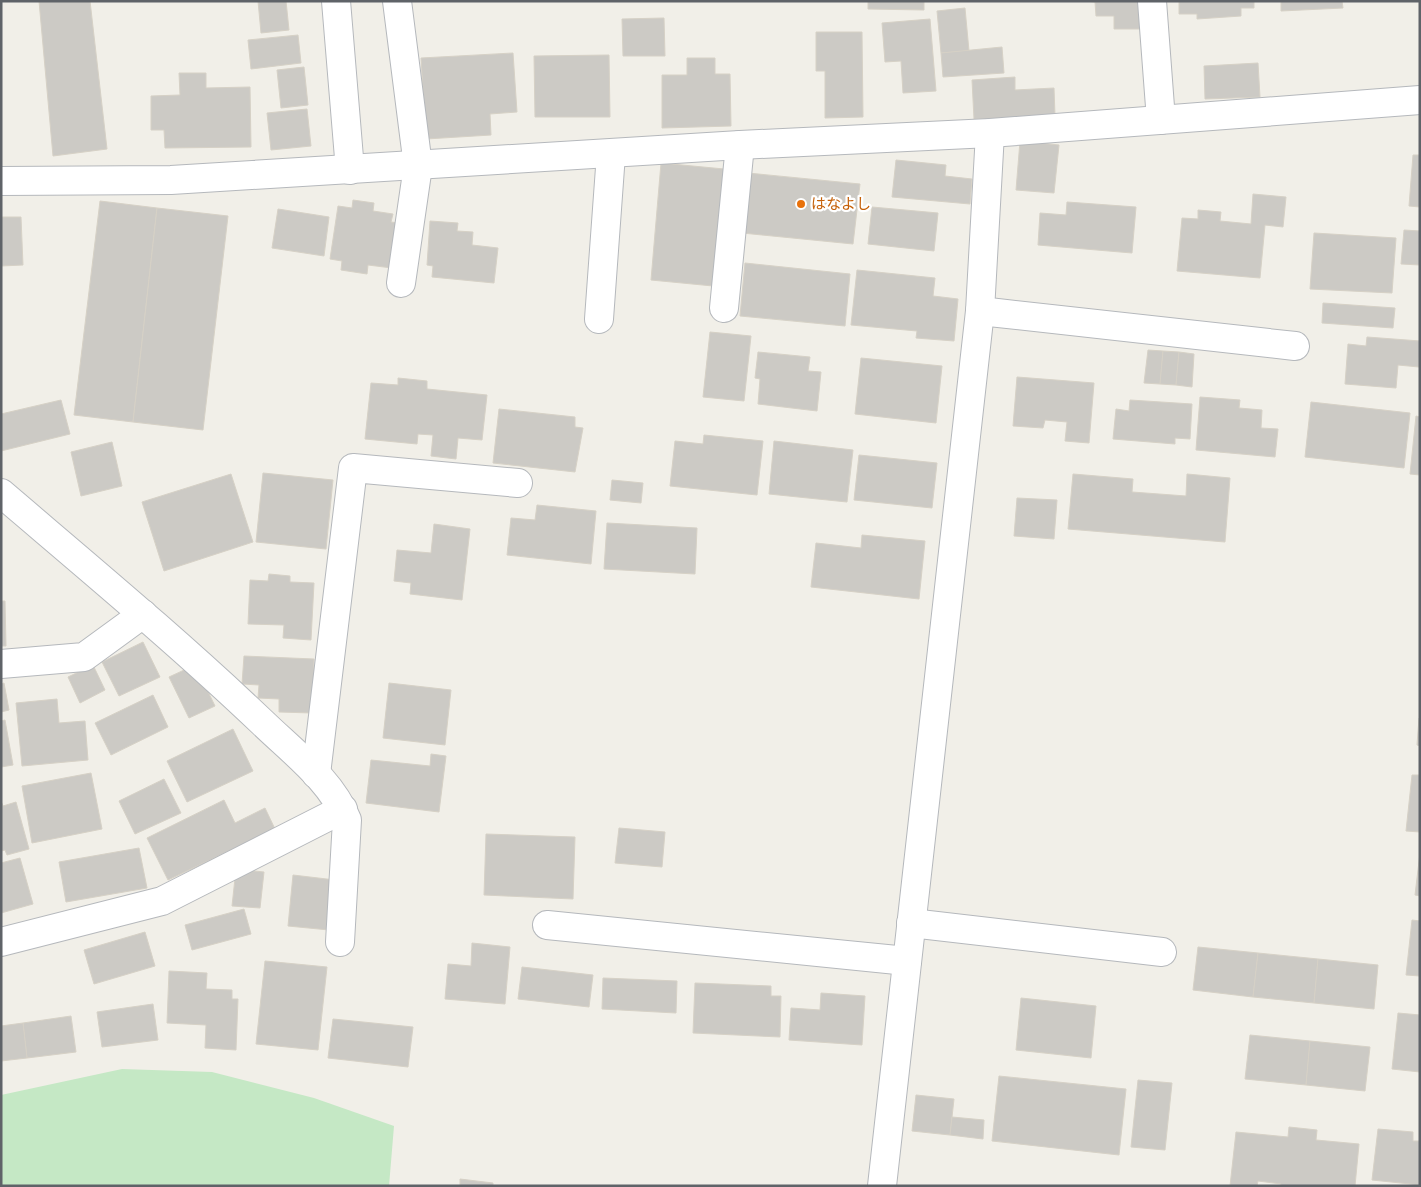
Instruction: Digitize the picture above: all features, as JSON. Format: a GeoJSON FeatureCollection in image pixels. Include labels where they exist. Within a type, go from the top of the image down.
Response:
{"type":"FeatureCollection","features":[{"type":"Feature","properties":{"kind":"street"},"geometry":{"type":"LineString","coordinates":[[336,1],[350,170]]}},
{"type":"Feature","properties":{"kind":"street"},"geometry":{"type":"LineString","coordinates":[[397,1],[418,166],[401,283]]}},
{"type":"Feature","properties":{"kind":"street"},"geometry":{"type":"LineString","coordinates":[[1152,1],[1161,120]]}},
{"type":"Feature","properties":{"kind":"street"},"geometry":{"type":"LineString","coordinates":[[1,181],[171,180],[350,170],[740,145],[990,133],[1420,100]]}},
{"type":"Feature","properties":{"kind":"street"},"geometry":{"type":"LineString","coordinates":[[882,1186],[980,311],[990,133]]}},
{"type":"Feature","properties":{"kind":"street"},"geometry":{"type":"LineString","coordinates":[[724,308],[740,145]]}},
{"type":"Feature","properties":{"kind":"street"},"geometry":{"type":"LineString","coordinates":[[598,320],[612,154]]}},
{"type":"Feature","properties":{"kind":"street"},"geometry":{"type":"LineString","coordinates":[[980,311],[1295,346]]}},
{"type":"Feature","properties":{"kind":"street"},"geometry":{"type":"LineString","coordinates":[[316,774],[353,468],[518,483]]}},
{"type":"Feature","properties":{"kind":"street"},"geometry":{"type":"LineString","coordinates":[[1,494],[215,677],[316,774],[343,809],[347,820],[340,942]]}},
{"type":"Feature","properties":{"kind":"street"},"geometry":{"type":"LineString","coordinates":[[1,664],[84,657],[143,614]]}},
{"type":"Feature","properties":{"kind":"street"},"geometry":{"type":"LineString","coordinates":[[1,942],[162,901],[343,809]]}},
{"type":"Feature","properties":{"kind":"street"},"geometry":{"type":"LineString","coordinates":[[911,923],[1162,952]]}},
{"type":"Feature","properties":{"kind":"street"},"geometry":{"type":"LineString","coordinates":[[547,926],[907,961]]}},
{"type":"Feature","properties":{"kind":"green space"},"geometry":{"type":"Polygon","coordinates":[[[122,1069],[212,1072],[314,1098],[394,1126],[389,1186],[1,1186],[1,1095],[122,1069]]]}},
{"type":"Feature","properties":{"kind":"building"},"geometry":{"type":"Polygon","coordinates":[[[39,1],[90,1],[107,149],[53,156],[39,1]]]}},
{"type":"Feature","properties":{"kind":"building"},"geometry":{"type":"Polygon","coordinates":[[[258,1],[286,1],[289,30],[261,33],[258,1]]]}},
{"type":"Feature","properties":{"kind":"building"},"geometry":{"type":"Polygon","coordinates":[[[868,1],[924,1],[924,10],[868,9],[868,1]]]}},
{"type":"Feature","properties":{"kind":"building"},"geometry":{"type":"Polygon","coordinates":[[[1085,1],[1140,1],[1141,29],[1114,29],[1114,16],[1096,16],[1095,2],[1085,1]]]}},
{"type":"Feature","properties":{"kind":"building"},"geometry":{"type":"Polygon","coordinates":[[[1179,1],[1254,1],[1254,8],[1241,8],[1241,16],[1197,19],[1197,14],[1179,14],[1179,1]]]}},
{"type":"Feature","properties":{"kind":"building"},"geometry":{"type":"Polygon","coordinates":[[[1281,1],[1342,1],[1343,8],[1281,11],[1281,1]]]}},
{"type":"Feature","properties":{"kind":"building"},"geometry":{"type":"Polygon","coordinates":[[[965,8],[969,51],[941,53],[937,11],[965,8]]]}},
{"type":"Feature","properties":{"kind":"building"},"geometry":{"type":"Polygon","coordinates":[[[664,18],[665,56],[623,56],[622,19],[664,18]]]}},
{"type":"Feature","properties":{"kind":"building"},"geometry":{"type":"Polygon","coordinates":[[[930,19],[936,91],[903,93],[901,61],[885,62],[882,23],[930,19]]]}},
{"type":"Feature","properties":{"kind":"building"},"geometry":{"type":"Polygon","coordinates":[[[816,32],[862,32],[863,117],[825,118],[825,71],[816,71],[816,32]]]}},
{"type":"Feature","properties":{"kind":"building"},"geometry":{"type":"Polygon","coordinates":[[[298,35],[301,63],[251,69],[248,40],[298,35]]]}},
{"type":"Feature","properties":{"kind":"building"},"geometry":{"type":"Polygon","coordinates":[[[1002,47],[1004,73],[943,77],[941,53],[1002,47]]]}},
{"type":"Feature","properties":{"kind":"building"},"geometry":{"type":"Polygon","coordinates":[[[513,53],[517,112],[490,114],[491,135],[426,139],[421,58],[513,53]]]}},
{"type":"Feature","properties":{"kind":"building"},"geometry":{"type":"Polygon","coordinates":[[[609,55],[610,117],[535,117],[534,56],[609,55]]]}},
{"type":"Feature","properties":{"kind":"building"},"geometry":{"type":"Polygon","coordinates":[[[687,58],[715,58],[715,74],[730,74],[731,126],[662,128],[662,75],[687,75],[687,58]]]}},
{"type":"Feature","properties":{"kind":"building"},"geometry":{"type":"Polygon","coordinates":[[[1258,63],[1260,97],[1205,99],[1204,66],[1258,63]]]}},
{"type":"Feature","properties":{"kind":"building"},"geometry":{"type":"Polygon","coordinates":[[[304,67],[308,105],[281,108],[277,70],[304,67]]]}},
{"type":"Feature","properties":{"kind":"building"},"geometry":{"type":"Polygon","coordinates":[[[179,73],[206,73],[206,88],[250,87],[251,147],[165,148],[164,130],[151,130],[151,96],[180,95],[179,73]]]}},
{"type":"Feature","properties":{"kind":"building"},"geometry":{"type":"Polygon","coordinates":[[[1015,77],[1015,90],[1054,88],[1055,116],[974,119],[972,80],[1015,77]]]}},
{"type":"Feature","properties":{"kind":"building"},"geometry":{"type":"Polygon","coordinates":[[[307,109],[311,146],[271,150],[267,113],[307,109]]]}},
{"type":"Feature","properties":{"kind":"building"},"geometry":{"type":"Polygon","coordinates":[[[1020,141],[1059,145],[1054,193],[1016,190],[1020,141]]]}},
{"type":"Feature","properties":{"kind":"building"},"geometry":{"type":"Polygon","coordinates":[[[1413,155],[1420,155],[1420,207],[1409,206],[1413,155]]]}},
{"type":"Feature","properties":{"kind":"building"},"geometry":{"type":"Polygon","coordinates":[[[896,160],[946,165],[945,176],[972,179],[970,204],[892,197],[896,160]]]}},
{"type":"Feature","properties":{"kind":"building"},"geometry":{"type":"Polygon","coordinates":[[[661,163],[724,169],[713,286],[651,280],[661,163]]]}},
{"type":"Feature","properties":{"kind":"building"},"geometry":{"type":"Polygon","coordinates":[[[748,173],[860,184],[853,244],[742,233],[748,173]]]}},
{"type":"Feature","properties":{"kind":"building"},"geometry":{"type":"Polygon","coordinates":[[[1253,194],[1286,197],[1283,227],[1265,225],[1260,278],[1177,271],[1182,218],[1198,219],[1198,210],[1221,212],[1220,221],[1251,224],[1253,194]]]}},
{"type":"Feature","properties":{"kind":"building"},"geometry":{"type":"Polygon","coordinates":[[[353,200],[374,203],[373,211],[393,214],[391,222],[399,223],[392,268],[368,265],[367,274],[341,270],[342,261],[330,259],[338,206],[352,208],[353,200]]]}},
{"type":"Feature","properties":{"kind":"building"},"geometry":{"type":"Polygon","coordinates":[[[100,201],[157,208],[133,422],[74,415],[100,201]]]}},
{"type":"Feature","properties":{"kind":"building"},"geometry":{"type":"Polygon","coordinates":[[[1067,202],[1136,207],[1132,253],[1038,245],[1040,213],[1066,215],[1067,202]]]}},
{"type":"Feature","properties":{"kind":"building"},"geometry":{"type":"Polygon","coordinates":[[[872,207],[938,213],[934,251],[868,244],[872,207]]]}},
{"type":"Feature","properties":{"kind":"building"},"geometry":{"type":"Polygon","coordinates":[[[157,208],[228,216],[203,430],[133,422],[157,208]]]}},
{"type":"Feature","properties":{"kind":"building"},"geometry":{"type":"Polygon","coordinates":[[[278,209],[329,217],[324,256],[272,248],[278,209]]]}},
{"type":"Feature","properties":{"kind":"building"},"geometry":{"type":"Polygon","coordinates":[[[1,217],[21,217],[23,265],[1,266],[1,217]]]}},
{"type":"Feature","properties":{"kind":"building"},"geometry":{"type":"Polygon","coordinates":[[[430,221],[458,223],[457,231],[473,232],[472,245],[498,248],[494,283],[432,277],[433,266],[427,265],[430,221]]]}},
{"type":"Feature","properties":{"kind":"building"},"geometry":{"type":"Polygon","coordinates":[[[1404,230],[1420,231],[1420,265],[1401,264],[1404,230]]]}},
{"type":"Feature","properties":{"kind":"building"},"geometry":{"type":"Polygon","coordinates":[[[1314,233],[1396,238],[1392,293],[1310,289],[1314,233]]]}},
{"type":"Feature","properties":{"kind":"building"},"geometry":{"type":"Polygon","coordinates":[[[745,263],[850,274],[845,326],[740,316],[745,263]]]}},
{"type":"Feature","properties":{"kind":"building"},"geometry":{"type":"Polygon","coordinates":[[[857,270],[935,278],[933,296],[958,299],[954,341],[916,338],[917,331],[851,325],[857,270]]]}},
{"type":"Feature","properties":{"kind":"building"},"geometry":{"type":"Polygon","coordinates":[[[1323,303],[1395,308],[1393,328],[1322,323],[1323,303]]]}},
{"type":"Feature","properties":{"kind":"building"},"geometry":{"type":"Polygon","coordinates":[[[710,332],[751,336],[744,401],[703,397],[710,332]]]}},
{"type":"Feature","properties":{"kind":"building"},"geometry":{"type":"Polygon","coordinates":[[[1367,337],[1420,341],[1419,367],[1398,365],[1396,388],[1345,384],[1348,344],[1366,346],[1367,337]]]}},
{"type":"Feature","properties":{"kind":"building"},"geometry":{"type":"Polygon","coordinates":[[[1148,350],[1163,351],[1160,384],[1144,383],[1148,350]]]}},
{"type":"Feature","properties":{"kind":"building"},"geometry":{"type":"Polygon","coordinates":[[[1163,351],[1179,352],[1176,385],[1160,384],[1163,351]]]}},
{"type":"Feature","properties":{"kind":"building"},"geometry":{"type":"Polygon","coordinates":[[[758,352],[810,357],[808,371],[821,372],[817,411],[758,404],[760,379],[755,378],[758,352]]]}},
{"type":"Feature","properties":{"kind":"building"},"geometry":{"type":"Polygon","coordinates":[[[1179,352],[1194,354],[1192,387],[1176,385],[1179,352]]]}},
{"type":"Feature","properties":{"kind":"building"},"geometry":{"type":"Polygon","coordinates":[[[861,358],[942,366],[936,423],[855,414],[861,358]]]}},
{"type":"Feature","properties":{"kind":"building"},"geometry":{"type":"Polygon","coordinates":[[[1017,377],[1094,383],[1089,443],[1065,441],[1067,422],[1045,420],[1043,428],[1013,426],[1017,377]]]}},
{"type":"Feature","properties":{"kind":"building"},"geometry":{"type":"Polygon","coordinates":[[[398,378],[427,381],[427,389],[487,395],[482,440],[458,438],[456,459],[431,456],[433,435],[418,434],[417,444],[365,439],[371,383],[398,385],[398,378]]]}},
{"type":"Feature","properties":{"kind":"building"},"geometry":{"type":"Polygon","coordinates":[[[1200,397],[1240,400],[1239,408],[1262,410],[1261,428],[1278,429],[1275,457],[1196,450],[1200,397]]]}},
{"type":"Feature","properties":{"kind":"building"},"geometry":{"type":"Polygon","coordinates":[[[61,400],[70,434],[1,451],[1,414],[61,400]]]}},
{"type":"Feature","properties":{"kind":"building"},"geometry":{"type":"Polygon","coordinates":[[[1130,400],[1192,404],[1190,439],[1175,438],[1175,444],[1113,439],[1116,409],[1129,411],[1130,400]]]}},
{"type":"Feature","properties":{"kind":"building"},"geometry":{"type":"Polygon","coordinates":[[[1311,402],[1410,413],[1404,468],[1305,457],[1311,402]]]}},
{"type":"Feature","properties":{"kind":"building"},"geometry":{"type":"Polygon","coordinates":[[[499,409],[575,417],[575,427],[583,428],[575,472],[493,463],[499,409]]]}},
{"type":"Feature","properties":{"kind":"building"},"geometry":{"type":"Polygon","coordinates":[[[1416,416],[1420,417],[1420,475],[1410,474],[1416,416]]]}},
{"type":"Feature","properties":{"kind":"building"},"geometry":{"type":"Polygon","coordinates":[[[704,435],[763,441],[757,495],[670,486],[675,441],[703,444],[704,435]]]}},
{"type":"Feature","properties":{"kind":"building"},"geometry":{"type":"Polygon","coordinates":[[[774,441],[853,450],[847,502],[769,494],[774,441]]]}},
{"type":"Feature","properties":{"kind":"building"},"geometry":{"type":"Polygon","coordinates":[[[112,442],[122,486],[81,496],[71,452],[112,442]]]}},
{"type":"Feature","properties":{"kind":"building"},"geometry":{"type":"Polygon","coordinates":[[[859,455],[937,463],[932,508],[854,500],[859,455]]]}},
{"type":"Feature","properties":{"kind":"building"},"geometry":{"type":"Polygon","coordinates":[[[263,473],[333,480],[326,549],[256,542],[263,473]]]}},
{"type":"Feature","properties":{"kind":"building"},"geometry":{"type":"Polygon","coordinates":[[[231,474],[253,542],[164,571],[142,502],[231,474]]]}},
{"type":"Feature","properties":{"kind":"building"},"geometry":{"type":"Polygon","coordinates":[[[1073,474],[1133,479],[1132,492],[1186,496],[1187,474],[1230,478],[1225,542],[1068,529],[1073,474]]]}},
{"type":"Feature","properties":{"kind":"building"},"geometry":{"type":"Polygon","coordinates":[[[612,480],[643,483],[641,503],[610,500],[612,480]]]}},
{"type":"Feature","properties":{"kind":"building"},"geometry":{"type":"Polygon","coordinates":[[[1017,498],[1057,500],[1054,539],[1014,536],[1017,498]]]}},
{"type":"Feature","properties":{"kind":"building"},"geometry":{"type":"Polygon","coordinates":[[[537,505],[596,511],[591,564],[507,555],[511,518],[535,520],[537,505]]]}},
{"type":"Feature","properties":{"kind":"building"},"geometry":{"type":"Polygon","coordinates":[[[607,523],[697,528],[695,574],[604,569],[607,523]]]}},
{"type":"Feature","properties":{"kind":"building"},"geometry":{"type":"Polygon","coordinates":[[[434,524],[470,529],[462,600],[410,594],[411,583],[394,581],[397,550],[431,553],[434,524]]]}},
{"type":"Feature","properties":{"kind":"building"},"geometry":{"type":"Polygon","coordinates":[[[862,535],[925,541],[919,599],[811,587],[816,543],[861,548],[862,535]]]}},
{"type":"Feature","properties":{"kind":"building"},"geometry":{"type":"Polygon","coordinates":[[[269,574],[290,576],[290,582],[314,583],[311,640],[283,638],[284,625],[248,624],[250,580],[268,581],[269,574]]]}},
{"type":"Feature","properties":{"kind":"building"},"geometry":{"type":"Polygon","coordinates":[[[1,601],[5,601],[6,646],[1,646],[1,601]]]}},
{"type":"Feature","properties":{"kind":"building"},"geometry":{"type":"Polygon","coordinates":[[[143,642],[160,677],[119,696],[102,662],[143,642]]]}},
{"type":"Feature","properties":{"kind":"building"},"geometry":{"type":"Polygon","coordinates":[[[244,656],[314,659],[312,713],[279,712],[279,699],[258,698],[259,685],[242,684],[244,656]]]}},
{"type":"Feature","properties":{"kind":"building"},"geometry":{"type":"Polygon","coordinates":[[[93,665],[105,690],[80,703],[68,677],[93,665]]]}},
{"type":"Feature","properties":{"kind":"building"},"geometry":{"type":"Polygon","coordinates":[[[195,665],[215,706],[189,718],[169,677],[195,665]]]}},
{"type":"Feature","properties":{"kind":"building"},"geometry":{"type":"Polygon","coordinates":[[[4,683],[9,710],[1,712],[1,684],[4,683]]]}},
{"type":"Feature","properties":{"kind":"building"},"geometry":{"type":"Polygon","coordinates":[[[389,683],[451,690],[445,745],[383,738],[389,683]]]}},
{"type":"Feature","properties":{"kind":"building"},"geometry":{"type":"Polygon","coordinates":[[[153,695],[168,727],[111,755],[95,723],[153,695]]]}},
{"type":"Feature","properties":{"kind":"building"},"geometry":{"type":"Polygon","coordinates":[[[57,699],[59,723],[85,721],[88,760],[22,766],[16,703],[57,699]]]}},
{"type":"Feature","properties":{"kind":"building"},"geometry":{"type":"Polygon","coordinates":[[[1420,718],[1420,746],[1417,745],[1420,718]]]}},
{"type":"Feature","properties":{"kind":"building"},"geometry":{"type":"Polygon","coordinates":[[[5,720],[13,765],[1,767],[1,721],[5,720]]]}},
{"type":"Feature","properties":{"kind":"building"},"geometry":{"type":"Polygon","coordinates":[[[233,729],[253,771],[187,802],[167,761],[233,729]]]}},
{"type":"Feature","properties":{"kind":"building"},"geometry":{"type":"Polygon","coordinates":[[[431,754],[446,756],[439,812],[366,803],[371,760],[430,766],[431,754]]]}},
{"type":"Feature","properties":{"kind":"building"},"geometry":{"type":"Polygon","coordinates":[[[91,773],[102,829],[32,843],[22,786],[91,773]]]}},
{"type":"Feature","properties":{"kind":"building"},"geometry":{"type":"Polygon","coordinates":[[[1412,775],[1420,775],[1420,832],[1406,831],[1412,775]]]}},
{"type":"Feature","properties":{"kind":"building"},"geometry":{"type":"Polygon","coordinates":[[[164,779],[181,813],[135,834],[119,801],[164,779]]]}},
{"type":"Feature","properties":{"kind":"building"},"geometry":{"type":"Polygon","coordinates":[[[224,800],[235,823],[265,808],[275,829],[168,880],[147,838],[224,800]]]}},
{"type":"Feature","properties":{"kind":"building"},"geometry":{"type":"Polygon","coordinates":[[[1,801],[3,806],[16,802],[29,849],[7,855],[5,850],[1,851],[1,801]]]}},
{"type":"Feature","properties":{"kind":"building"},"geometry":{"type":"Polygon","coordinates":[[[619,828],[665,832],[662,867],[615,863],[619,828]]]}},
{"type":"Feature","properties":{"kind":"building"},"geometry":{"type":"Polygon","coordinates":[[[486,834],[575,837],[573,899],[484,895],[486,834]]]}},
{"type":"Feature","properties":{"kind":"building"},"geometry":{"type":"Polygon","coordinates":[[[139,848],[147,888],[66,902],[59,862],[139,848]]]}},
{"type":"Feature","properties":{"kind":"building"},"geometry":{"type":"Polygon","coordinates":[[[1420,853],[1420,896],[1415,895],[1420,853]]]}},
{"type":"Feature","properties":{"kind":"building"},"geometry":{"type":"Polygon","coordinates":[[[20,858],[33,904],[1,913],[1,863],[20,858]]]}},
{"type":"Feature","properties":{"kind":"building"},"geometry":{"type":"Polygon","coordinates":[[[236,869],[264,872],[260,908],[232,906],[236,869]]]}},
{"type":"Feature","properties":{"kind":"building"},"geometry":{"type":"Polygon","coordinates":[[[293,875],[335,880],[329,930],[288,926],[293,875]]]}},
{"type":"Feature","properties":{"kind":"building"},"geometry":{"type":"Polygon","coordinates":[[[244,909],[251,934],[192,950],[185,925],[244,909]]]}},
{"type":"Feature","properties":{"kind":"building"},"geometry":{"type":"Polygon","coordinates":[[[1412,920],[1420,921],[1420,976],[1406,975],[1412,920]]]}},
{"type":"Feature","properties":{"kind":"building"},"geometry":{"type":"Polygon","coordinates":[[[145,932],[155,966],[94,984],[84,950],[145,932]]]}},
{"type":"Feature","properties":{"kind":"building"},"geometry":{"type":"Polygon","coordinates":[[[472,943],[510,947],[505,1004],[445,999],[448,964],[471,966],[472,943]]]}},
{"type":"Feature","properties":{"kind":"building"},"geometry":{"type":"Polygon","coordinates":[[[1198,947],[1258,953],[1253,997],[1193,990],[1198,947]]]}},
{"type":"Feature","properties":{"kind":"building"},"geometry":{"type":"Polygon","coordinates":[[[1258,953],[1318,959],[1314,1003],[1253,997],[1258,953]]]}},
{"type":"Feature","properties":{"kind":"building"},"geometry":{"type":"Polygon","coordinates":[[[1318,959],[1378,965],[1374,1009],[1314,1003],[1318,959]]]}},
{"type":"Feature","properties":{"kind":"building"},"geometry":{"type":"Polygon","coordinates":[[[265,961],[327,967],[318,1050],[256,1044],[265,961]]]}},
{"type":"Feature","properties":{"kind":"building"},"geometry":{"type":"Polygon","coordinates":[[[522,967],[593,975],[589,1007],[518,999],[522,967]]]}},
{"type":"Feature","properties":{"kind":"building"},"geometry":{"type":"Polygon","coordinates":[[[169,971],[207,973],[206,989],[232,990],[232,999],[238,999],[236,1050],[205,1048],[206,1025],[167,1023],[169,971]]]}},
{"type":"Feature","properties":{"kind":"building"},"geometry":{"type":"Polygon","coordinates":[[[603,978],[677,981],[676,1013],[602,1009],[603,978]]]}},
{"type":"Feature","properties":{"kind":"building"},"geometry":{"type":"Polygon","coordinates":[[[695,983],[771,986],[771,996],[781,996],[780,1037],[693,1033],[695,983]]]}},
{"type":"Feature","properties":{"kind":"building"},"geometry":{"type":"Polygon","coordinates":[[[821,993],[865,996],[862,1045],[789,1040],[791,1008],[820,1010],[821,993]]]}},
{"type":"Feature","properties":{"kind":"building"},"geometry":{"type":"Polygon","coordinates":[[[1021,998],[1096,1006],[1091,1058],[1016,1050],[1021,998]]]}},
{"type":"Feature","properties":{"kind":"building"},"geometry":{"type":"Polygon","coordinates":[[[153,1004],[158,1040],[102,1047],[97,1012],[153,1004]]]}},
{"type":"Feature","properties":{"kind":"building"},"geometry":{"type":"Polygon","coordinates":[[[1398,1013],[1420,1015],[1420,1072],[1392,1069],[1398,1013]]]}},
{"type":"Feature","properties":{"kind":"building"},"geometry":{"type":"Polygon","coordinates":[[[71,1016],[76,1052],[27,1058],[23,1023],[71,1016]]]}},
{"type":"Feature","properties":{"kind":"building"},"geometry":{"type":"Polygon","coordinates":[[[333,1019],[413,1027],[408,1067],[328,1058],[333,1019]]]}},
{"type":"Feature","properties":{"kind":"building"},"geometry":{"type":"Polygon","coordinates":[[[23,1023],[27,1058],[1,1061],[1,1026],[23,1023]]]}},
{"type":"Feature","properties":{"kind":"building"},"geometry":{"type":"Polygon","coordinates":[[[1250,1035],[1310,1041],[1306,1085],[1245,1079],[1250,1035]]]}},
{"type":"Feature","properties":{"kind":"building"},"geometry":{"type":"Polygon","coordinates":[[[1310,1041],[1370,1047],[1365,1091],[1306,1085],[1310,1041]]]}},
{"type":"Feature","properties":{"kind":"building"},"geometry":{"type":"Polygon","coordinates":[[[999,1076],[1126,1089],[1119,1155],[992,1141],[999,1076]]]}},
{"type":"Feature","properties":{"kind":"building"},"geometry":{"type":"Polygon","coordinates":[[[1138,1080],[1172,1083],[1165,1150],[1131,1147],[1138,1080]]]}},
{"type":"Feature","properties":{"kind":"building"},"geometry":{"type":"Polygon","coordinates":[[[916,1095],[954,1099],[950,1135],[912,1131],[916,1095]]]}},
{"type":"Feature","properties":{"kind":"building"},"geometry":{"type":"Polygon","coordinates":[[[952,1117],[984,1120],[983,1139],[950,1135],[952,1117]]]}},
{"type":"Feature","properties":{"kind":"building"},"geometry":{"type":"Polygon","coordinates":[[[1289,1127],[1317,1130],[1316,1140],[1359,1144],[1355,1186],[1281,1186],[1281,1184],[1258,1181],[1257,1186],[1230,1186],[1236,1132],[1288,1137],[1289,1127]]]}},
{"type":"Feature","properties":{"kind":"building"},"geometry":{"type":"Polygon","coordinates":[[[1378,1129],[1413,1132],[1413,1141],[1420,1141],[1420,1185],[1372,1180],[1378,1129]]]}},
{"type":"Feature","properties":{"kind":"building"},"geometry":{"type":"Polygon","coordinates":[[[460,1179],[493,1183],[493,1186],[460,1186],[460,1179]]]}},
{"type":"Feature","properties":{"kind":"place","name":"はなよし"},"geometry":{"type":"Point","coordinates":[801,204]}}]}
